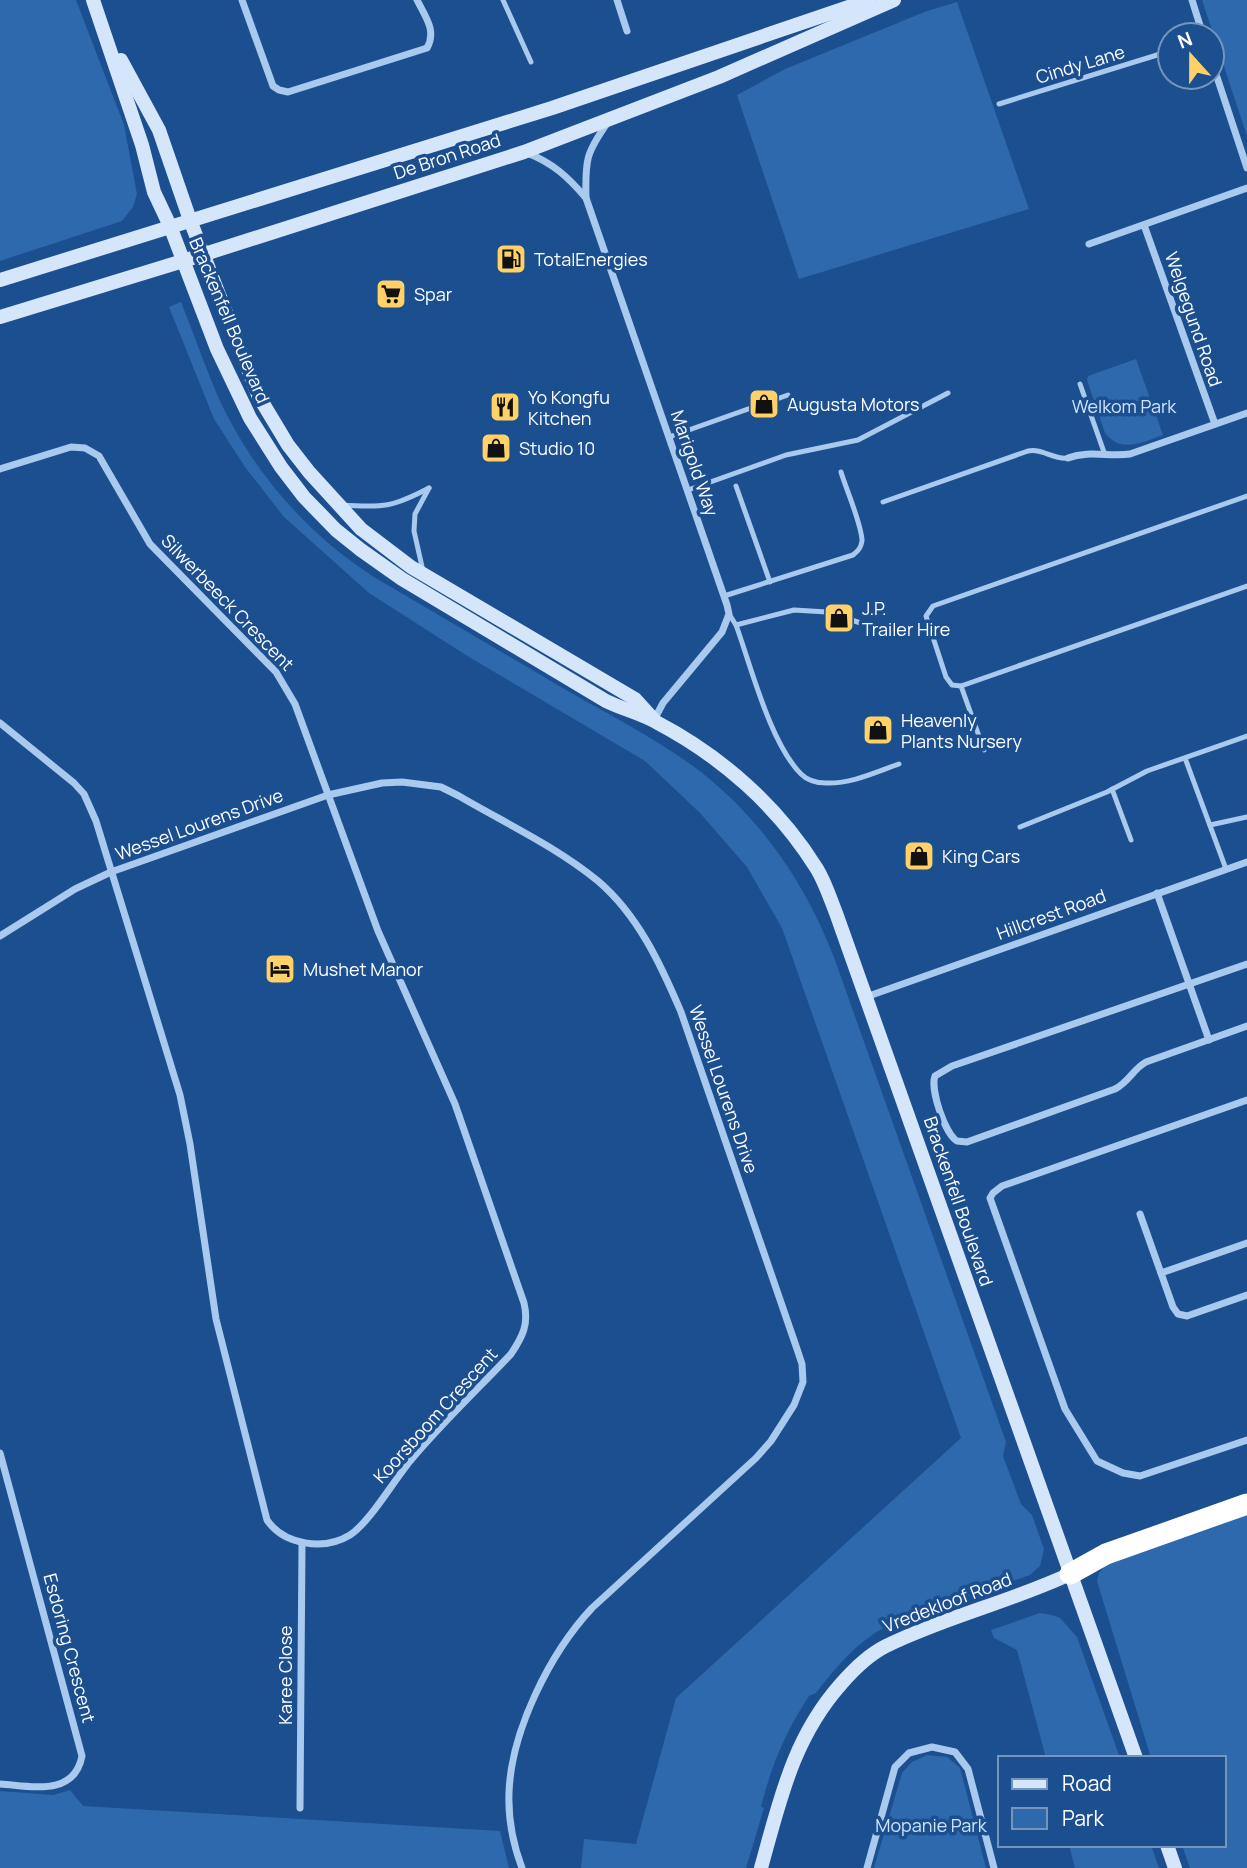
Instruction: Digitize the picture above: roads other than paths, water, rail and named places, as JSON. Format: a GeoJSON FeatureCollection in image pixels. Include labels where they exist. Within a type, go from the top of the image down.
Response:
{"type":"FeatureCollection","features":[{"type":"Feature","properties":{"kind":"highway"},"geometry":{"type":"LineString","coordinates":[[1070,1574],[1108,1553],[1247,1504]]}},
{"type":"Feature","properties":{"kind":"street","name":"Brackenfell Boulevard"},"geometry":{"type":"LineString","coordinates":[[93,0],[142,145],[154,192],[170,226],[217,349],[250,418],[304,496],[336,530],[402,579],[606,701],[654,720],[722,763],[772,810],[818,871],[836,913],[1135,1756]]}},
{"type":"Feature","properties":{"kind":"street"},"geometry":{"type":"LineString","coordinates":[[242,0],[273,86],[288,92],[427,48],[432,40],[432,32],[417,0]]}},
{"type":"Feature","properties":{"kind":"street"},"geometry":{"type":"LineString","coordinates":[[617,0],[627,31]]}},
{"type":"Feature","properties":{"kind":"street","name":"De Bron Road"},"geometry":{"type":"LineString","coordinates":[[0,280],[552,108],[869,0]]}},
{"type":"Feature","properties":{"kind":"street","name":"De Bron Road"},"geometry":{"type":"LineString","coordinates":[[0,317],[524,152],[719,78],[894,0]]}},
{"type":"Feature","properties":{"kind":"street"},"geometry":{"type":"LineString","coordinates":[[1192,0],[1199,21]]}},
{"type":"Feature","properties":{"kind":"street","name":"Brackenfell Boulevard"},"geometry":{"type":"LineString","coordinates":[[103,28],[159,130],[237,344],[265,408],[288,445],[337,505],[361,529],[424,575],[635,699],[654,720]]}},
{"type":"Feature","properties":{"kind":"street"},"geometry":{"type":"LineString","coordinates":[[1222,91],[1247,168]]}},
{"type":"Feature","properties":{"kind":"street","name":"Marigold Way"},"geometry":{"type":"LineString","coordinates":[[608,121],[590,147],[585,165],[586,198],[729,614]]}},
{"type":"Feature","properties":{"kind":"street","name":"Marigold Way"},"geometry":{"type":"LineString","coordinates":[[524,152],[545,160],[564,173],[586,198]]}},
{"type":"Feature","properties":{"kind":"street"},"geometry":{"type":"LineString","coordinates":[[1089,244],[1247,188]]}},
{"type":"Feature","properties":{"kind":"street","name":"Welgegund Road"},"geometry":{"type":"LineString","coordinates":[[1144,225],[1214,424]]}},
{"type":"Feature","properties":{"kind":"street"},"geometry":{"type":"LineString","coordinates":[[1068,457],[1089,453],[1130,454],[1247,413]]}},
{"type":"Feature","properties":{"kind":"street","name":"Silwerbeeck Crescent"},"geometry":{"type":"LineString","coordinates":[[0,469],[71,447],[85,448],[99,456],[150,544],[282,679],[295,704],[328,796]]}},
{"type":"Feature","properties":{"kind":"street"},"geometry":{"type":"LineString","coordinates":[[654,720],[663,703],[722,632],[729,614]]}},
{"type":"Feature","properties":{"kind":"street"},"geometry":{"type":"LineString","coordinates":[[0,723],[74,783],[91,807],[180,1095],[216,1319],[264,1511],[271,1527],[302,1543]]}},
{"type":"Feature","properties":{"kind":"street","name":"Wessel Lourens Drive"},"geometry":{"type":"LineString","coordinates":[[0,936],[75,889],[111,872],[328,796],[382,783],[412,782],[441,787],[576,865],[599,882],[626,912],[658,961],[681,1012],[804,1374],[801,1391],[794,1405],[756,1458],[592,1608],[575,1626],[548,1669],[519,1739],[511,1773],[510,1824],[522,1868]]}},
{"type":"Feature","properties":{"kind":"street","name":"Koorsboom Crescent"},"geometry":{"type":"LineString","coordinates":[[302,1543],[339,1540],[358,1529],[412,1459],[511,1353],[527,1324],[524,1303],[464,1128],[445,1080],[377,932],[328,796]]}},
{"type":"Feature","properties":{"kind":"street","name":"Hillcrest Road"},"geometry":{"type":"LineString","coordinates":[[866,997],[1247,862]]}},
{"type":"Feature","properties":{"kind":"street"},"geometry":{"type":"LineString","coordinates":[[1157,894],[1209,1040]]}},
{"type":"Feature","properties":{"kind":"street"},"geometry":{"type":"LineString","coordinates":[[1247,964],[939,1072],[933,1081],[953,1139],[967,1142],[1115,1089],[1127,1082],[1137,1068],[1146,1062],[1247,1026]]}},
{"type":"Feature","properties":{"kind":"street"},"geometry":{"type":"LineString","coordinates":[[1247,1100],[1002,1186],[990,1198],[1059,1395],[1097,1461],[1123,1473],[1140,1476],[1247,1440]]}},
{"type":"Feature","properties":{"kind":"street"},"geometry":{"type":"LineString","coordinates":[[1140,1214],[1175,1311],[1182,1316],[1247,1295]]}},
{"type":"Feature","properties":{"kind":"street"},"geometry":{"type":"LineString","coordinates":[[1161,1273],[1247,1243]]}},
{"type":"Feature","properties":{"kind":"street","name":"Esdoring Crescent"},"geometry":{"type":"LineString","coordinates":[[0,1452],[82,1756],[77,1773],[57,1786],[0,1784]]}},
{"type":"Feature","properties":{"kind":"street","name":"Karee Close"},"geometry":{"type":"LineString","coordinates":[[300,1808],[302,1543]]}},
{"type":"Feature","properties":{"kind":"street","name":"Vredekloof Road"},"geometry":{"type":"LineString","coordinates":[[761,1868],[795,1754],[810,1724],[856,1667],[883,1647],[1070,1574]]}},
{"type":"Feature","properties":{"kind":"street"},"geometry":{"type":"LineString","coordinates":[[867,1868],[895,1767],[909,1753],[932,1747],[955,1752],[968,1769],[994,1868]]}},
{"type":"Feature","properties":{"kind":"street"},"geometry":{"type":"LineString","coordinates":[[1168,1847],[1175,1868]]}},
{"type":"Feature","properties":{"kind":"lane"},"geometry":{"type":"LineString","coordinates":[[503,0],[531,62]]}},
{"type":"Feature","properties":{"kind":"lane","name":"Cindy Lane"},"geometry":{"type":"LineString","coordinates":[[999,104],[1156,55]]}},
{"type":"Feature","properties":{"kind":"lane"},"geometry":{"type":"LineString","coordinates":[[1080,384],[1105,455]]}},
{"type":"Feature","properties":{"kind":"lane"},"geometry":{"type":"LineString","coordinates":[[688,490],[786,455],[858,440],[948,393]]}},
{"type":"Feature","properties":{"kind":"lane"},"geometry":{"type":"LineString","coordinates":[[669,437],[788,395]]}},
{"type":"Feature","properties":{"kind":"lane"},"geometry":{"type":"LineString","coordinates":[[883,502],[1028,451],[1039,450],[1054,458],[1068,457]]}},
{"type":"Feature","properties":{"kind":"lane"},"geometry":{"type":"LineString","coordinates":[[724,596],[853,555],[858,551],[861,546],[860,534],[841,471]]}},
{"type":"Feature","properties":{"kind":"lane"},"geometry":{"type":"LineString","coordinates":[[736,486],[770,582]]}},
{"type":"Feature","properties":{"kind":"lane"},"geometry":{"type":"LineString","coordinates":[[337,505],[382,507],[403,502],[429,488],[415,514],[414,531],[424,575]]}},
{"type":"Feature","properties":{"kind":"lane"},"geometry":{"type":"LineString","coordinates":[[1247,496],[933,606],[927,612],[927,621],[946,677],[952,685],[961,686],[1247,586]]}},
{"type":"Feature","properties":{"kind":"lane"},"geometry":{"type":"LineString","coordinates":[[736,625],[794,610],[827,612],[885,631]]}},
{"type":"Feature","properties":{"kind":"lane"},"geometry":{"type":"LineString","coordinates":[[729,614],[736,625],[777,735],[802,775],[812,781],[825,783],[849,781],[899,764]]}},
{"type":"Feature","properties":{"kind":"lane"},"geometry":{"type":"LineString","coordinates":[[961,686],[984,750]]}},
{"type":"Feature","properties":{"kind":"lane"},"geometry":{"type":"LineString","coordinates":[[1020,827],[1112,789],[1147,771],[1247,736]]}},
{"type":"Feature","properties":{"kind":"lane"},"geometry":{"type":"LineString","coordinates":[[1185,758],[1226,869]]}},
{"type":"Feature","properties":{"kind":"lane"},"geometry":{"type":"LineString","coordinates":[[1112,789],[1131,840]]}},
{"type":"Feature","properties":{"kind":"lane"},"geometry":{"type":"LineString","coordinates":[[1210,825],[1247,817]]}},
{"type":"Feature","properties":{"kind":"place","name":"TotalEnergies"},"geometry":{"type":"Point","coordinates":[511,259]}},
{"type":"Feature","properties":{"kind":"place","name":"Spar"},"geometry":{"type":"Point","coordinates":[391,294]}},
{"type":"Feature","properties":{"kind":"place","name":"Augusta Motors"},"geometry":{"type":"Point","coordinates":[764,404]}},
{"type":"Feature","properties":{"kind":"place","name":"Yo Kongfu Kitchen"},"geometry":{"type":"Point","coordinates":[505,407]}},
{"type":"Feature","properties":{"kind":"place","name":"Studio 10"},"geometry":{"type":"Point","coordinates":[496,448]}},
{"type":"Feature","properties":{"kind":"place","name":"J.P. Trailer Hire"},"geometry":{"type":"Point","coordinates":[839,618]}},
{"type":"Feature","properties":{"kind":"place","name":"Heavenly Plants Nursery"},"geometry":{"type":"Point","coordinates":[878,730]}},
{"type":"Feature","properties":{"kind":"place","name":"King Cars"},"geometry":{"type":"Point","coordinates":[919,856]}},
{"type":"Feature","properties":{"kind":"place","name":"Mushet Manor"},"geometry":{"type":"Point","coordinates":[280,969]}},
{"type":"Feature","properties":{"kind":"park label","name":"Welkom Park"},"geometry":{"type":"Point","coordinates":[1124,406]}},
{"type":"Feature","properties":{"kind":"park label","name":"Mopanie Park"},"geometry":{"type":"Point","coordinates":[931,1825]}}]}
